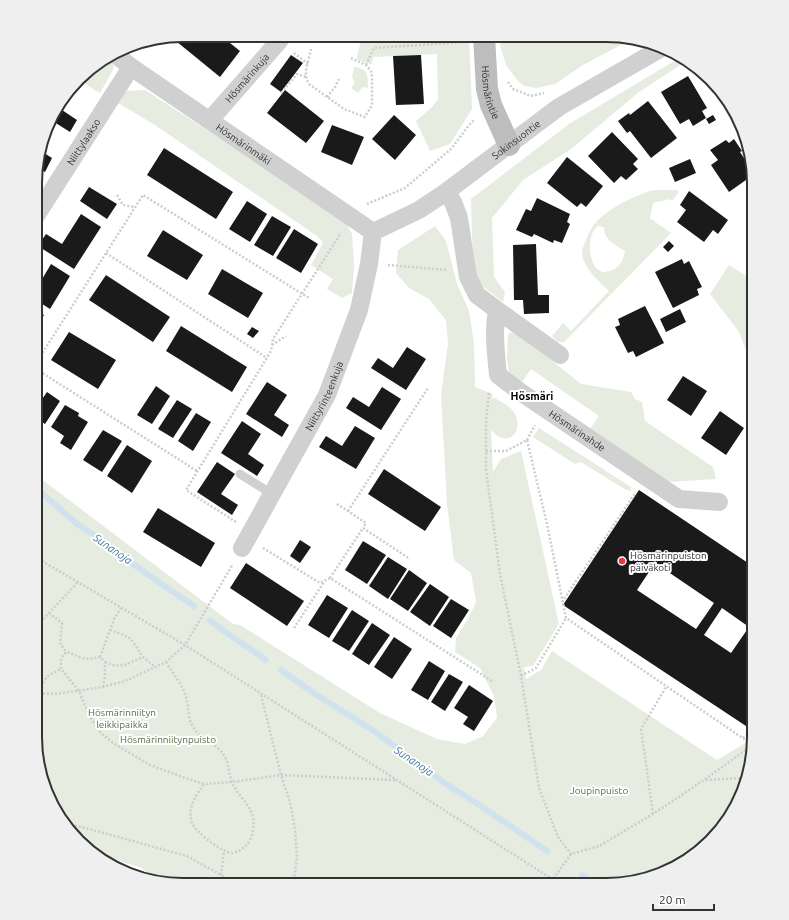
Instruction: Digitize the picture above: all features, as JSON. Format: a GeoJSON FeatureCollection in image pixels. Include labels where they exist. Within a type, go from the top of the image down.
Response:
{"type":"FeatureCollection","features":[{"type":"Feature","properties":{"kind":"street","name":"Hösmärinkuja"},"geometry":{"type":"LineString","coordinates":[[210,120],[279,42]]}},
{"type":"Feature","properties":{"kind":"street","name":"Hösmärintie"},"geometry":{"type":"LineString","coordinates":[[484,42],[487,89],[491,105],[509,144]]}},
{"type":"Feature","properties":{"kind":"street","name":"Sokinsuontie"},"geometry":{"type":"LineString","coordinates":[[373,232],[419,210],[446,192],[559,107],[656,51]]}},
{"type":"Feature","properties":{"kind":"street","name":"Hösmärinmäki"},"geometry":{"type":"LineString","coordinates":[[120,58],[210,120],[356,212],[373,232]]}},
{"type":"Feature","properties":{"kind":"street","name":"Niittylaakso"},"geometry":{"type":"LineString","coordinates":[[42,207],[131,67]]}},
{"type":"Feature","properties":{"kind":"street"},"geometry":{"type":"LineString","coordinates":[[446,192],[453,202],[460,218],[468,277],[478,295],[496,310],[560,355]]}},
{"type":"Feature","properties":{"kind":"street","name":"Niittyrinteenkuja"},"geometry":{"type":"LineString","coordinates":[[247,539],[327,395],[359,310],[369,264],[373,232]]}},
{"type":"Feature","properties":{"kind":"street"},"geometry":{"type":"LineString","coordinates":[[496,310],[495,344],[498,375]]}},
{"type":"Feature","properties":{"kind":"street","name":"Hösmärinahde"},"geometry":{"type":"LineString","coordinates":[[498,375],[519,391],[679,499],[719,502]]}},
{"type":"Feature","properties":{"kind":"lane"},"geometry":{"type":"LineString","coordinates":[[240,474],[272,494]]}},
{"type":"Feature","properties":{"kind":"path"},"geometry":{"type":"LineString","coordinates":[[366,66],[374,48],[440,42]]}},
{"type":"Feature","properties":{"kind":"path"},"geometry":{"type":"LineString","coordinates":[[311,49],[306,77],[309,84],[344,109],[365,117],[372,105],[371,71],[366,66],[351,58]]}},
{"type":"Feature","properties":{"kind":"path"},"geometry":{"type":"LineString","coordinates":[[295,54],[308,64]]}},
{"type":"Feature","properties":{"kind":"path"},"geometry":{"type":"LineString","coordinates":[[281,93],[296,74],[306,77]]}},
{"type":"Feature","properties":{"kind":"path"},"geometry":{"type":"LineString","coordinates":[[506,78],[513,89],[531,96],[545,93]]}},
{"type":"Feature","properties":{"kind":"path"},"geometry":{"type":"LineString","coordinates":[[327,97],[339,79]]}},
{"type":"Feature","properties":{"kind":"path"},"geometry":{"type":"LineString","coordinates":[[337,504],[366,523],[330,578],[320,583],[247,539],[186,490],[267,358],[271,351],[273,340],[356,212],[405,188],[451,149],[469,125],[491,105],[513,89]]}},
{"type":"Feature","properties":{"kind":"path"},"geometry":{"type":"LineString","coordinates":[[42,354],[143,194],[309,298]]}},
{"type":"Feature","properties":{"kind":"path"},"geometry":{"type":"LineString","coordinates":[[117,195],[123,205],[135,207]]}},
{"type":"Feature","properties":{"kind":"path"},"geometry":{"type":"LineString","coordinates":[[106,253],[267,358]]}},
{"type":"Feature","properties":{"kind":"path"},"geometry":{"type":"LineString","coordinates":[[369,264],[451,271]]}},
{"type":"Feature","properties":{"kind":"path"},"geometry":{"type":"LineString","coordinates":[[272,345],[286,336]]}},
{"type":"Feature","properties":{"kind":"path"},"geometry":{"type":"LineString","coordinates":[[42,373],[197,471]]}},
{"type":"Feature","properties":{"kind":"path"},"geometry":{"type":"LineString","coordinates":[[498,375],[490,384],[486,420],[486,469],[500,574],[521,676],[539,788],[558,837],[571,854]]}},
{"type":"Feature","properties":{"kind":"path"},"geometry":{"type":"LineString","coordinates":[[348,511],[428,388]]}},
{"type":"Feature","properties":{"kind":"path"},"geometry":{"type":"LineString","coordinates":[[486,451],[506,451],[526,440],[537,421]]}},
{"type":"Feature","properties":{"kind":"path"},"geometry":{"type":"LineString","coordinates":[[526,440],[547,524],[566,618],[747,740]]}},
{"type":"Feature","properties":{"kind":"path"},"geometry":{"type":"LineString","coordinates":[[562,602],[639,486]]}},
{"type":"Feature","properties":{"kind":"path"},"geometry":{"type":"LineString","coordinates":[[364,528],[410,559]]}},
{"type":"Feature","properties":{"kind":"path"},"geometry":{"type":"LineString","coordinates":[[42,693],[56,694],[103,687],[125,681],[166,662],[185,645],[247,539]]}},
{"type":"Feature","properties":{"kind":"path"},"geometry":{"type":"LineString","coordinates":[[42,561],[185,645],[261,695],[550,878]]}},
{"type":"Feature","properties":{"kind":"path"},"geometry":{"type":"LineString","coordinates":[[330,578],[492,681]]}},
{"type":"Feature","properties":{"kind":"path"},"geometry":{"type":"LineString","coordinates":[[294,628],[324,581]]}},
{"type":"Feature","properties":{"kind":"path"},"geometry":{"type":"LineString","coordinates":[[42,620],[78,582]]}},
{"type":"Feature","properties":{"kind":"path"},"geometry":{"type":"LineString","coordinates":[[100,657],[114,619],[121,608]]}},
{"type":"Feature","properties":{"kind":"path"},"geometry":{"type":"LineString","coordinates":[[49,613],[62,623],[60,643],[66,652],[72,653],[81,658],[89,659],[100,657]]}},
{"type":"Feature","properties":{"kind":"path"},"geometry":{"type":"LineString","coordinates":[[521,676],[536,668],[566,618]]}},
{"type":"Feature","properties":{"kind":"path"},"geometry":{"type":"LineString","coordinates":[[110,630],[131,639],[143,657],[155,667]]}},
{"type":"Feature","properties":{"kind":"path"},"geometry":{"type":"LineString","coordinates":[[66,652],[61,658],[61,668],[79,691],[89,715],[100,732],[113,743],[150,765],[204,784],[232,782],[281,775],[397,780]]}},
{"type":"Feature","properties":{"kind":"path"},"geometry":{"type":"LineString","coordinates":[[100,657],[104,662],[113,666],[122,666],[143,657]]}},
{"type":"Feature","properties":{"kind":"path"},"geometry":{"type":"LineString","coordinates":[[103,687],[105,676],[104,662]]}},
{"type":"Feature","properties":{"kind":"path"},"geometry":{"type":"LineString","coordinates":[[166,662],[183,690],[192,725],[198,735],[218,749],[227,761],[232,782],[252,813],[254,823],[249,843],[242,849],[232,853],[224,851],[198,832],[192,822],[191,809],[196,795],[204,784]]}},
{"type":"Feature","properties":{"kind":"path"},"geometry":{"type":"LineString","coordinates":[[42,683],[48,676],[61,668]]}},
{"type":"Feature","properties":{"kind":"path"},"geometry":{"type":"LineString","coordinates":[[653,814],[641,729],[666,687]]}},
{"type":"Feature","properties":{"kind":"path"},"geometry":{"type":"LineString","coordinates":[[261,695],[281,775],[290,802],[295,829],[297,858],[294,878]]}},
{"type":"Feature","properties":{"kind":"path"},"geometry":{"type":"LineString","coordinates":[[743,738],[747,734]]}},
{"type":"Feature","properties":{"kind":"path"},"geometry":{"type":"LineString","coordinates":[[553,878],[571,854],[599,846],[653,814],[704,780],[747,749]]}},
{"type":"Feature","properties":{"kind":"path"},"geometry":{"type":"LineString","coordinates":[[704,780],[741,778]]}},
{"type":"Feature","properties":{"kind":"path"},"geometry":{"type":"LineString","coordinates":[[73,825],[187,856],[225,878]]}},
{"type":"Feature","properties":{"kind":"path"},"geometry":{"type":"LineString","coordinates":[[221,875],[224,851]]}},
{"type":"Feature","properties":{"kind":"green space"},"geometry":{"type":"Polygon","coordinates":[[[361,42],[469,42],[472,109],[450,144],[430,151],[416,121],[432,107],[438,99],[437,54],[373,57],[372,64],[358,60],[357,57],[361,42]]]}},
{"type":"Feature","properties":{"kind":"green space"},"geometry":{"type":"Polygon","coordinates":[[[500,42],[624,43],[583,65],[555,84],[536,88],[524,86],[518,81],[506,65],[500,42]]]}},
{"type":"Feature","properties":{"kind":"green space"},"geometry":{"type":"Polygon","coordinates":[[[675,61],[681,64],[639,92],[571,149],[523,180],[492,218],[494,277],[505,292],[503,302],[475,280],[473,272],[471,199],[569,124],[675,61]]]}},
{"type":"Feature","properties":{"kind":"green space"},"geometry":{"type":"Polygon","coordinates":[[[111,62],[114,65],[113,70],[100,93],[84,82],[111,62]]]}},
{"type":"Feature","properties":{"kind":"green space"},"geometry":{"type":"Polygon","coordinates":[[[354,67],[365,71],[368,80],[368,88],[363,87],[358,93],[351,88],[355,82],[352,78],[354,67]]]}},
{"type":"Feature","properties":{"kind":"green space"},"geometry":{"type":"Polygon","coordinates":[[[145,90],[343,218],[352,234],[354,266],[352,293],[342,298],[327,289],[333,279],[311,265],[323,243],[317,236],[155,125],[118,103],[123,91],[145,90]]]}},
{"type":"Feature","properties":{"kind":"green space"},"geometry":{"type":"Polygon","coordinates":[[[653,190],[677,190],[679,192],[672,201],[670,199],[653,203],[650,219],[654,220],[671,233],[564,342],[558,342],[552,336],[563,323],[571,331],[609,291],[592,274],[583,259],[583,248],[592,227],[609,211],[623,202],[653,190]],[[598,226],[594,230],[590,240],[590,252],[593,264],[596,268],[602,272],[607,272],[615,269],[621,263],[625,251],[608,239],[604,232],[604,227],[598,226]]]}},
{"type":"Feature","properties":{"kind":"green space"},"geometry":{"type":"Polygon","coordinates":[[[435,226],[446,241],[457,284],[469,311],[474,344],[475,387],[493,394],[492,398],[495,398],[509,407],[517,418],[518,424],[514,435],[509,438],[498,436],[491,430],[493,472],[501,459],[521,451],[559,624],[533,666],[524,667],[526,679],[541,670],[552,651],[717,760],[747,742],[746,755],[740,782],[728,808],[706,837],[692,849],[676,859],[651,871],[615,878],[174,878],[150,874],[142,868],[111,858],[83,837],[61,808],[49,782],[43,755],[42,480],[233,624],[240,625],[380,713],[437,739],[465,744],[483,736],[497,718],[494,696],[480,668],[455,652],[456,638],[476,602],[471,573],[454,560],[447,504],[441,394],[448,344],[446,320],[429,299],[409,288],[396,273],[398,250],[435,226]]]}},
{"type":"Feature","properties":{"kind":"green space"},"geometry":{"type":"Polygon","coordinates":[[[729,265],[747,277],[747,350],[739,332],[710,294],[729,265]]]}},
{"type":"Feature","properties":{"kind":"green space"},"geometry":{"type":"Polygon","coordinates":[[[511,332],[529,340],[540,351],[581,384],[631,392],[635,399],[642,402],[645,421],[713,467],[716,479],[668,482],[590,429],[599,416],[531,369],[522,382],[509,375],[507,357],[508,336],[511,332]]]}},
{"type":"Feature","properties":{"kind":"green space"},"geometry":{"type":"Polygon","coordinates":[[[539,428],[631,487],[631,491],[626,490],[581,462],[575,464],[533,437],[539,428]]]}},
{"type":"Feature","properties":{"kind":"building"},"geometry":{"type":"Polygon","coordinates":[[[177,42],[229,42],[240,51],[220,77],[177,42]]]}},
{"type":"Feature","properties":{"kind":"building"},"geometry":{"type":"Polygon","coordinates":[[[291,55],[303,63],[281,92],[270,84],[291,55]]]}},
{"type":"Feature","properties":{"kind":"building"},"geometry":{"type":"Polygon","coordinates":[[[421,55],[424,104],[396,105],[393,56],[421,55]]]}},
{"type":"Feature","properties":{"kind":"building"},"geometry":{"type":"Polygon","coordinates":[[[688,76],[707,108],[702,111],[706,118],[693,126],[689,119],[680,124],[661,92],[688,76]]]}},
{"type":"Feature","properties":{"kind":"building"},"geometry":{"type":"Polygon","coordinates":[[[285,90],[324,121],[306,143],[267,113],[285,90]]]}},
{"type":"Feature","properties":{"kind":"building"},"geometry":{"type":"Polygon","coordinates":[[[648,101],[677,138],[651,158],[630,131],[627,133],[618,121],[629,113],[630,115],[648,101]]]}},
{"type":"Feature","properties":{"kind":"building"},"geometry":{"type":"Polygon","coordinates":[[[62,110],[77,120],[70,132],[56,123],[62,110]]]}},
{"type":"Feature","properties":{"kind":"building"},"geometry":{"type":"Polygon","coordinates":[[[394,115],[416,135],[395,160],[372,139],[394,115]]]}},
{"type":"Feature","properties":{"kind":"building"},"geometry":{"type":"Polygon","coordinates":[[[713,115],[716,120],[709,124],[706,119],[713,115]]]}},
{"type":"Feature","properties":{"kind":"building"},"geometry":{"type":"Polygon","coordinates":[[[332,125],[364,137],[352,165],[321,152],[332,125]]]}},
{"type":"Feature","properties":{"kind":"building"},"geometry":{"type":"Polygon","coordinates":[[[612,132],[638,159],[633,164],[638,169],[626,180],[621,176],[614,183],[588,156],[612,132]]]}},
{"type":"Feature","properties":{"kind":"building"},"geometry":{"type":"Polygon","coordinates":[[[734,139],[742,151],[740,152],[745,159],[747,179],[729,192],[711,165],[718,160],[710,150],[726,140],[729,143],[734,139]]]}},
{"type":"Feature","properties":{"kind":"building"},"geometry":{"type":"Polygon","coordinates":[[[164,148],[233,192],[216,219],[147,175],[164,148]]]}},
{"type":"Feature","properties":{"kind":"building"},"geometry":{"type":"Polygon","coordinates":[[[45,154],[52,158],[45,172],[42,171],[45,154]]]}},
{"type":"Feature","properties":{"kind":"building"},"geometry":{"type":"Polygon","coordinates":[[[567,157],[603,186],[586,207],[581,203],[577,207],[547,183],[567,157]]]}},
{"type":"Feature","properties":{"kind":"building"},"geometry":{"type":"Polygon","coordinates":[[[690,159],[696,173],[675,182],[669,168],[690,159]]]}},
{"type":"Feature","properties":{"kind":"building"},"geometry":{"type":"Polygon","coordinates":[[[89,187],[117,204],[107,219],[80,201],[89,187]]]}},
{"type":"Feature","properties":{"kind":"building"},"geometry":{"type":"Polygon","coordinates":[[[689,191],[728,220],[718,234],[713,230],[704,242],[677,222],[686,210],[680,205],[689,191]]]}},
{"type":"Feature","properties":{"kind":"building"},"geometry":{"type":"Polygon","coordinates":[[[537,198],[570,214],[567,222],[570,224],[562,243],[554,240],[553,243],[534,234],[532,237],[516,230],[526,209],[531,211],[537,198]]]}},
{"type":"Feature","properties":{"kind":"building"},"geometry":{"type":"Polygon","coordinates":[[[247,201],[267,214],[250,242],[229,229],[247,201]]]}},
{"type":"Feature","properties":{"kind":"building"},"geometry":{"type":"Polygon","coordinates":[[[81,214],[101,227],[74,269],[42,249],[42,240],[46,234],[62,244],[81,214]]]}},
{"type":"Feature","properties":{"kind":"building"},"geometry":{"type":"Polygon","coordinates":[[[272,216],[291,227],[273,256],[254,245],[272,216]]]}},
{"type":"Feature","properties":{"kind":"building"},"geometry":{"type":"Polygon","coordinates":[[[294,229],[318,244],[301,273],[276,258],[294,229]]]}},
{"type":"Feature","properties":{"kind":"building"},"geometry":{"type":"Polygon","coordinates":[[[163,230],[203,255],[187,280],[147,256],[163,230]]]}},
{"type":"Feature","properties":{"kind":"building"},"geometry":{"type":"Polygon","coordinates":[[[669,241],[674,246],[668,252],[663,247],[669,241]]]}},
{"type":"Feature","properties":{"kind":"building"},"geometry":{"type":"Polygon","coordinates":[[[536,244],[538,295],[549,295],[549,313],[524,314],[523,300],[514,300],[513,245],[536,244]]]}},
{"type":"Feature","properties":{"kind":"building"},"geometry":{"type":"Polygon","coordinates":[[[682,259],[684,264],[689,261],[702,287],[697,289],[699,295],[673,308],[655,272],[682,259]]]}},
{"type":"Feature","properties":{"kind":"building"},"geometry":{"type":"Polygon","coordinates":[[[51,264],[70,276],[50,309],[42,304],[42,279],[51,264]]]}},
{"type":"Feature","properties":{"kind":"building"},"geometry":{"type":"Polygon","coordinates":[[[222,269],[263,293],[248,318],[208,294],[222,269]]]}},
{"type":"Feature","properties":{"kind":"building"},"geometry":{"type":"Polygon","coordinates":[[[106,275],[170,317],[153,342],[89,300],[106,275]]]}},
{"type":"Feature","properties":{"kind":"building"},"geometry":{"type":"Polygon","coordinates":[[[645,306],[664,343],[636,357],[633,351],[628,353],[615,327],[620,325],[618,319],[645,306]]]}},
{"type":"Feature","properties":{"kind":"building"},"geometry":{"type":"Polygon","coordinates":[[[680,309],[686,322],[666,332],[660,319],[680,309]]]}},
{"type":"Feature","properties":{"kind":"building"},"geometry":{"type":"Polygon","coordinates":[[[181,326],[247,367],[232,392],[166,351],[181,326]]]}},
{"type":"Feature","properties":{"kind":"building"},"geometry":{"type":"Polygon","coordinates":[[[252,327],[259,331],[253,338],[247,334],[252,327]]]}},
{"type":"Feature","properties":{"kind":"building"},"geometry":{"type":"Polygon","coordinates":[[[69,332],[116,360],[98,389],[51,360],[69,332]]]}},
{"type":"Feature","properties":{"kind":"building"},"geometry":{"type":"Polygon","coordinates":[[[407,347],[426,359],[406,390],[371,368],[378,358],[393,368],[407,347]]]}},
{"type":"Feature","properties":{"kind":"building"},"geometry":{"type":"Polygon","coordinates":[[[683,376],[707,391],[691,416],[667,400],[683,376]]]}},
{"type":"Feature","properties":{"kind":"building"},"geometry":{"type":"Polygon","coordinates":[[[267,382],[287,395],[274,415],[289,425],[282,437],[246,414],[267,382]]]}},
{"type":"Feature","properties":{"kind":"building"},"geometry":{"type":"Polygon","coordinates":[[[156,386],[170,396],[152,424],[137,415],[156,386]]]}},
{"type":"Feature","properties":{"kind":"building"},"geometry":{"type":"Polygon","coordinates":[[[382,387],[401,399],[381,430],[346,408],[353,397],[369,407],[382,387]]]}},
{"type":"Feature","properties":{"kind":"building"},"geometry":{"type":"Polygon","coordinates":[[[47,392],[60,401],[45,424],[42,422],[42,399],[47,392]]]}},
{"type":"Feature","properties":{"kind":"building"},"geometry":{"type":"Polygon","coordinates":[[[177,400],[192,409],[173,438],[158,429],[177,400]]]}},
{"type":"Feature","properties":{"kind":"building"},"geometry":{"type":"Polygon","coordinates":[[[65,405],[79,413],[78,416],[88,422],[71,450],[60,443],[64,436],[51,427],[65,405]]]}},
{"type":"Feature","properties":{"kind":"building"},"geometry":{"type":"Polygon","coordinates":[[[720,411],[744,428],[726,455],[701,438],[720,411]]]}},
{"type":"Feature","properties":{"kind":"building"},"geometry":{"type":"Polygon","coordinates":[[[196,413],[211,422],[193,451],[178,441],[196,413]]]}},
{"type":"Feature","properties":{"kind":"building"},"geometry":{"type":"Polygon","coordinates":[[[242,421],[261,434],[248,454],[264,465],[257,476],[221,453],[242,421]]]}},
{"type":"Feature","properties":{"kind":"building"},"geometry":{"type":"Polygon","coordinates":[[[355,426],[375,438],[356,469],[319,447],[326,436],[342,446],[355,426]]]}},
{"type":"Feature","properties":{"kind":"building"},"geometry":{"type":"Polygon","coordinates":[[[103,430],[122,441],[102,472],[83,460],[103,430]]]}},
{"type":"Feature","properties":{"kind":"building"},"geometry":{"type":"Polygon","coordinates":[[[127,445],[152,461],[132,493],[107,476],[127,445]]]}},
{"type":"Feature","properties":{"kind":"building"},"geometry":{"type":"Polygon","coordinates":[[[217,462],[235,474],[221,494],[238,505],[232,515],[197,492],[217,462]]]}},
{"type":"Feature","properties":{"kind":"building"},"geometry":{"type":"Polygon","coordinates":[[[384,469],[441,507],[425,531],[368,494],[384,469]]]}},
{"type":"Feature","properties":{"kind":"building"},"geometry":{"type":"Polygon","coordinates":[[[639,490],[747,562],[747,626],[722,608],[704,635],[731,653],[747,630],[746,726],[563,605],[639,490]],[[655,563],[637,590],[696,629],[714,603],[655,563]]]}},
{"type":"Feature","properties":{"kind":"building"},"geometry":{"type":"Polygon","coordinates":[[[158,508],[215,543],[201,567],[143,532],[158,508]]]}},
{"type":"Feature","properties":{"kind":"building"},"geometry":{"type":"Polygon","coordinates":[[[300,540],[311,547],[300,563],[290,556],[300,540]]]}},
{"type":"Feature","properties":{"kind":"building"},"geometry":{"type":"Polygon","coordinates":[[[363,541],[386,555],[367,584],[345,570],[363,541]]]}},
{"type":"Feature","properties":{"kind":"building"},"geometry":{"type":"Polygon","coordinates":[[[388,557],[407,569],[388,599],[369,586],[388,557]]]}},
{"type":"Feature","properties":{"kind":"building"},"geometry":{"type":"Polygon","coordinates":[[[246,563],[304,601],[287,626],[230,588],[246,563]]]}},
{"type":"Feature","properties":{"kind":"building"},"geometry":{"type":"Polygon","coordinates":[[[409,570],[427,583],[408,611],[390,599],[409,570]]]}},
{"type":"Feature","properties":{"kind":"building"},"geometry":{"type":"Polygon","coordinates":[[[430,584],[449,597],[430,626],[410,612],[430,584]]]}},
{"type":"Feature","properties":{"kind":"building"},"geometry":{"type":"Polygon","coordinates":[[[327,595],[348,608],[329,638],[308,625],[327,595]]]}},
{"type":"Feature","properties":{"kind":"building"},"geometry":{"type":"Polygon","coordinates":[[[451,599],[469,610],[451,638],[433,626],[451,599]]]}},
{"type":"Feature","properties":{"kind":"building"},"geometry":{"type":"Polygon","coordinates":[[[352,610],[369,621],[349,651],[332,641],[352,610]]]}},
{"type":"Feature","properties":{"kind":"building"},"geometry":{"type":"Polygon","coordinates":[[[372,623],[390,635],[369,665],[352,654],[372,623]]]}},
{"type":"Feature","properties":{"kind":"building"},"geometry":{"type":"Polygon","coordinates":[[[394,637],[412,649],[392,679],[374,667],[394,637]]]}},
{"type":"Feature","properties":{"kind":"building"},"geometry":{"type":"Polygon","coordinates":[[[429,661],[445,671],[428,700],[411,690],[429,661]]]}},
{"type":"Feature","properties":{"kind":"building"},"geometry":{"type":"Polygon","coordinates":[[[449,674],[463,682],[445,711],[431,702],[449,674]]]}},
{"type":"Feature","properties":{"kind":"building"},"geometry":{"type":"Polygon","coordinates":[[[469,685],[493,701],[474,731],[463,724],[468,717],[454,708],[469,685]]]}},
{"type":"Feature","properties":{"kind":"waterway","name":"Sunanoja"},"geometry":{"type":"LineString","coordinates":[[42,493],[76,523],[194,606]]}},
{"type":"Feature","properties":{"kind":"waterway","name":"Sunanoja"},"geometry":{"type":"LineString","coordinates":[[210,621],[266,660]]}},
{"type":"Feature","properties":{"kind":"waterway","name":"Sunanoja"},"geometry":{"type":"LineString","coordinates":[[281,670],[315,694],[374,731],[446,784],[547,851]]}},
{"type":"Feature","properties":{"kind":"waterway","name":"Sunanoja"},"geometry":{"type":"LineString","coordinates":[[582,875],[586,878]]}},
{"type":"Feature","properties":{"kind":"place","name":"Hösmärinpuiston päiväkoti"},"geometry":{"type":"Point","coordinates":[622,561]}},
{"type":"Feature","properties":{"kind":"district","name":"Hösmäri"},"geometry":{"type":"Point","coordinates":[532,396]}},
{"type":"Feature","properties":{"kind":"park label","name":"Hösmärinniityn leikkipaikka"},"geometry":{"type":"Point","coordinates":[122,718]}},
{"type":"Feature","properties":{"kind":"park label","name":"Hösmärinniitynpuisto"},"geometry":{"type":"Point","coordinates":[168,739]}},
{"type":"Feature","properties":{"kind":"park label","name":"Joupinpuisto"},"geometry":{"type":"Point","coordinates":[599,790]}}]}
